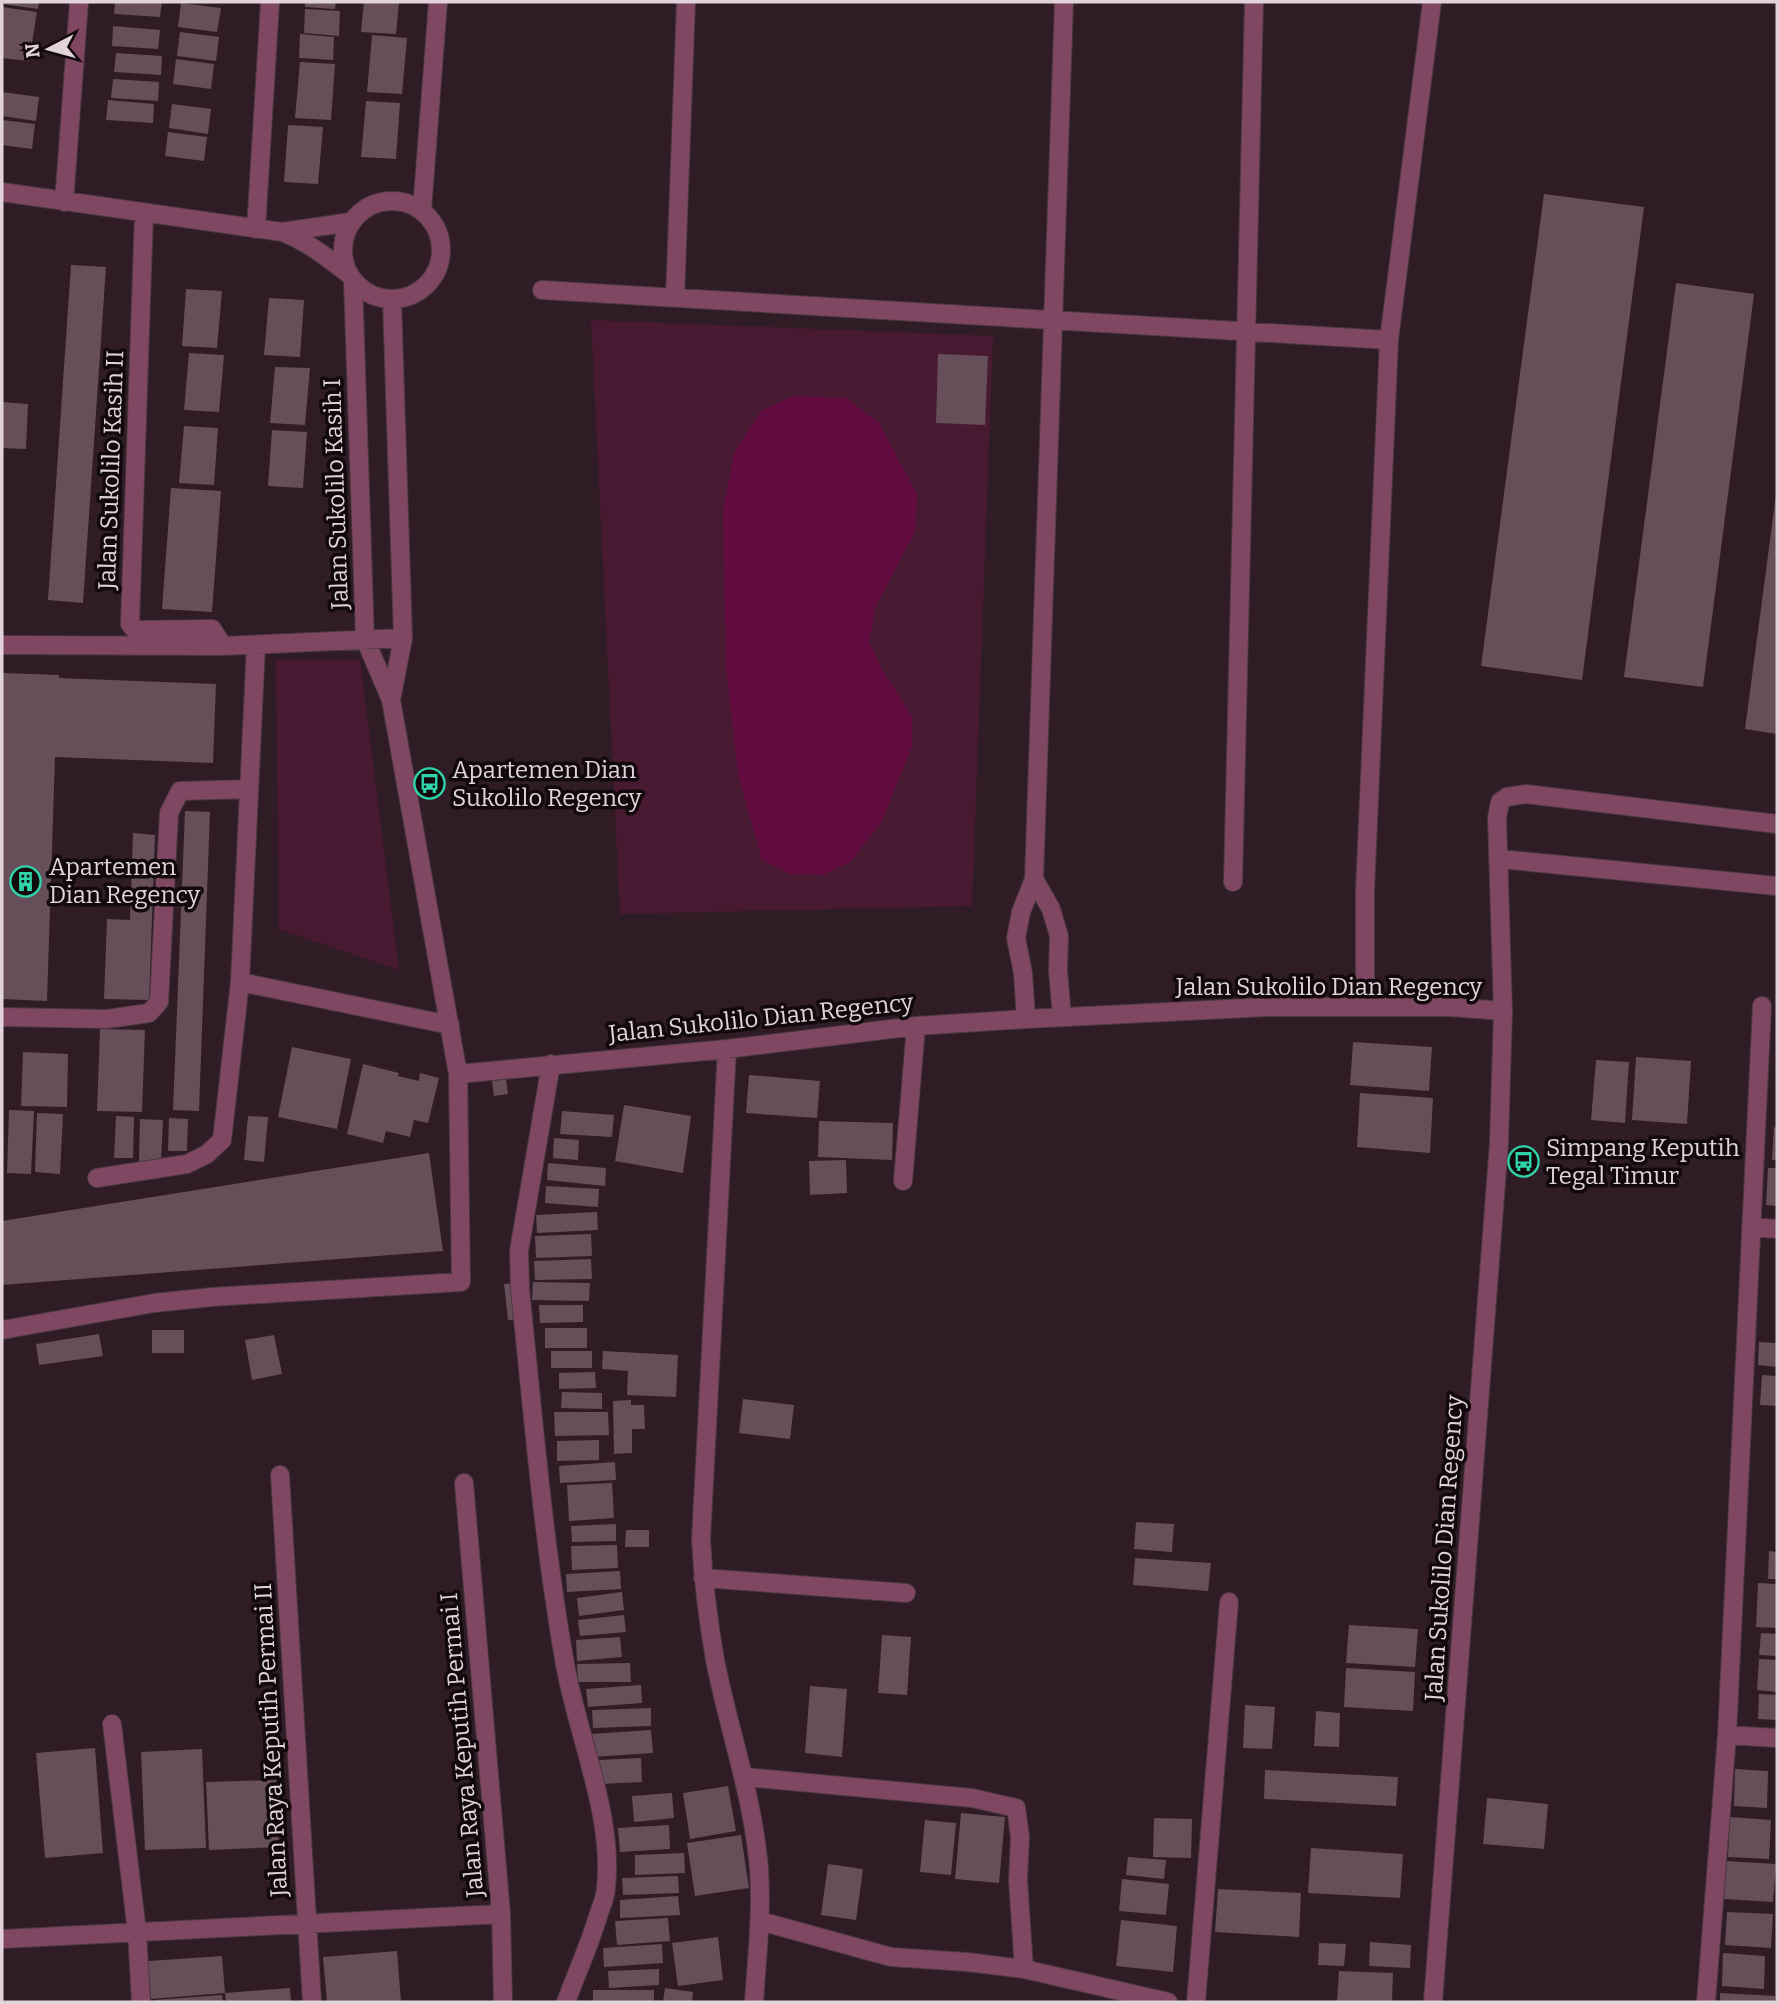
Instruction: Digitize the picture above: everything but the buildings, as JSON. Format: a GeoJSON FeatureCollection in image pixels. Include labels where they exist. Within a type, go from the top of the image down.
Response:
{"type":"FeatureCollection","features":[{"type":"Feature","properties":{"kind":"street"},"geometry":{"type":"LineString","coordinates":[[64,202],[79,2]]}},
{"type":"Feature","properties":{"kind":"street"},"geometry":{"type":"LineString","coordinates":[[256,229],[270,2]]}},
{"type":"Feature","properties":{"kind":"street"},"geometry":{"type":"LineString","coordinates":[[422,210],[438,2]]}},
{"type":"Feature","properties":{"kind":"street"},"geometry":{"type":"LineString","coordinates":[[675,298],[686,2]]}},
{"type":"Feature","properties":{"kind":"street"},"geometry":{"type":"LineString","coordinates":[[1026,1019],[1023,973],[1016,938],[1021,912],[1034,879],[1064,2]]}},
{"type":"Feature","properties":{"kind":"street"},"geometry":{"type":"LineString","coordinates":[[1233,882],[1254,2]]}},
{"type":"Feature","properties":{"kind":"street"},"geometry":{"type":"LineString","coordinates":[[1365,1007],[1365,891],[1389,340],[1432,2]]}},
{"type":"Feature","properties":{"kind":"street"},"geometry":{"type":"LineString","coordinates":[[2,192],[282,232],[319,253],[372,295],[392,300],[412,296],[429,284],[439,266],[442,245],[435,226],[422,210],[404,201],[384,201],[365,208],[351,222],[282,232]]}},
{"type":"Feature","properties":{"kind":"street","name":"Jalan Sukolilo Kasih II"},"geometry":{"type":"LineString","coordinates":[[144,213],[130,624],[135,630],[212,629],[223,646]]}},
{"type":"Feature","properties":{"kind":"street","name":"Jalan Sukolilo Kasih I"},"geometry":{"type":"LineString","coordinates":[[2,1330],[189,1299],[460,1283],[458,1074],[391,700],[365,639],[351,278],[344,262],[343,240],[351,222]]}},
{"type":"Feature","properties":{"kind":"street"},"geometry":{"type":"LineString","coordinates":[[542,290],[1389,340]]}},
{"type":"Feature","properties":{"kind":"street","name":"Jalan Sukolilo Kasih I"},"geometry":{"type":"LineString","coordinates":[[391,700],[403,638],[392,300]]}},
{"type":"Feature","properties":{"kind":"street"},"geometry":{"type":"LineString","coordinates":[[2,645],[223,646],[403,638]]}},
{"type":"Feature","properties":{"kind":"street"},"geometry":{"type":"LineString","coordinates":[[97,1178],[187,1164],[207,1154],[222,1140],[240,982],[256,645]]}},
{"type":"Feature","properties":{"kind":"street"},"geometry":{"type":"LineString","coordinates":[[2,1017],[107,1019],[149,1013],[159,1002],[169,813],[180,791],[249,789]]}},
{"type":"Feature","properties":{"kind":"street"},"geometry":{"type":"LineString","coordinates":[[1503,1011],[1497,811],[1500,802],[1513,795],[1526,794],[1777,824]]}},
{"type":"Feature","properties":{"kind":"street"},"geometry":{"type":"LineString","coordinates":[[1500,859],[1777,886]]}},
{"type":"Feature","properties":{"kind":"street"},"geometry":{"type":"LineString","coordinates":[[1034,879],[1051,909],[1059,936],[1058,971],[1062,1017]]}},
{"type":"Feature","properties":{"kind":"street"},"geometry":{"type":"LineString","coordinates":[[240,982],[450,1025]]}},
{"type":"Feature","properties":{"kind":"street"},"geometry":{"type":"LineString","coordinates":[[1706,2002],[1727,1735],[1762,1006]]}},
{"type":"Feature","properties":{"kind":"street","name":"Jalan Sukolilo Dian Regency"},"geometry":{"type":"LineString","coordinates":[[458,1074],[726,1049],[916,1026],[1026,1019],[1268,1007],[1450,1007],[1503,1011],[1499,1143],[1433,2002]]}},
{"type":"Feature","properties":{"kind":"street"},"geometry":{"type":"LineString","coordinates":[[903,1181],[916,1026]]}},
{"type":"Feature","properties":{"kind":"street"},"geometry":{"type":"LineString","coordinates":[[726,1049],[701,1539],[703,1578],[716,1662],[745,1777],[759,1868],[760,1922],[754,2002]]}},
{"type":"Feature","properties":{"kind":"street"},"geometry":{"type":"LineString","coordinates":[[551,1064],[519,1251],[520,1289],[561,1643],[607,1848],[606,1889],[589,1946],[566,2002]]}},
{"type":"Feature","properties":{"kind":"street"},"geometry":{"type":"LineString","coordinates":[[1751,1227],[1777,1229]]}},
{"type":"Feature","properties":{"kind":"street","name":"Jalan Raya Keputih Permai II"},"geometry":{"type":"LineString","coordinates":[[280,1475],[312,2002]]}},
{"type":"Feature","properties":{"kind":"street","name":"Jalan Raya Keputih Permai I"},"geometry":{"type":"LineString","coordinates":[[464,1483],[501,1914],[503,2002]]}},
{"type":"Feature","properties":{"kind":"street"},"geometry":{"type":"LineString","coordinates":[[703,1578],[906,1593]]}},
{"type":"Feature","properties":{"kind":"street"},"geometry":{"type":"LineString","coordinates":[[1196,2002],[1229,1602]]}},
{"type":"Feature","properties":{"kind":"street"},"geometry":{"type":"LineString","coordinates":[[112,1724],[136,1932],[141,2002]]}},
{"type":"Feature","properties":{"kind":"street"},"geometry":{"type":"LineString","coordinates":[[1727,1735],[1777,1738]]}},
{"type":"Feature","properties":{"kind":"street"},"geometry":{"type":"LineString","coordinates":[[745,1777],[972,1798],[1016,1808],[1020,1837],[1018,1880],[1024,1969]]}},
{"type":"Feature","properties":{"kind":"street"},"geometry":{"type":"LineString","coordinates":[[2,1939],[501,1914]]}},
{"type":"Feature","properties":{"kind":"street"},"geometry":{"type":"LineString","coordinates":[[760,1922],[891,1957],[1024,1969],[1168,2002]]}},
{"type":"Feature","properties":{"kind":"shaded area"},"geometry":{"type":"Polygon","coordinates":[[[591,320],[993,336],[972,906],[620,914],[591,320]]]}},
{"type":"Feature","properties":{"kind":"shaded area"},"geometry":{"type":"Polygon","coordinates":[[[793,396],[846,398],[879,423],[917,494],[915,532],[876,606],[869,642],[883,671],[912,716],[912,747],[881,823],[850,862],[823,875],[790,874],[762,860],[738,775],[726,668],[723,511],[734,453],[761,411],[793,396]]]}},
{"type":"Feature","properties":{"kind":"shaded area"},"geometry":{"type":"Polygon","coordinates":[[[276,660],[360,660],[399,970],[279,929],[276,660]]]}},
{"type":"Feature","properties":{"kind":"place","name":"Apartemen Dian Sukolilo Regency"},"geometry":{"type":"Point","coordinates":[429,784]}},
{"type":"Feature","properties":{"kind":"place","name":"Apartemen Dian Regency"},"geometry":{"type":"Point","coordinates":[26,881]}},
{"type":"Feature","properties":{"kind":"place","name":"Simpang Keputih Tegal Timur"},"geometry":{"type":"Point","coordinates":[1523,1162]}}]}
